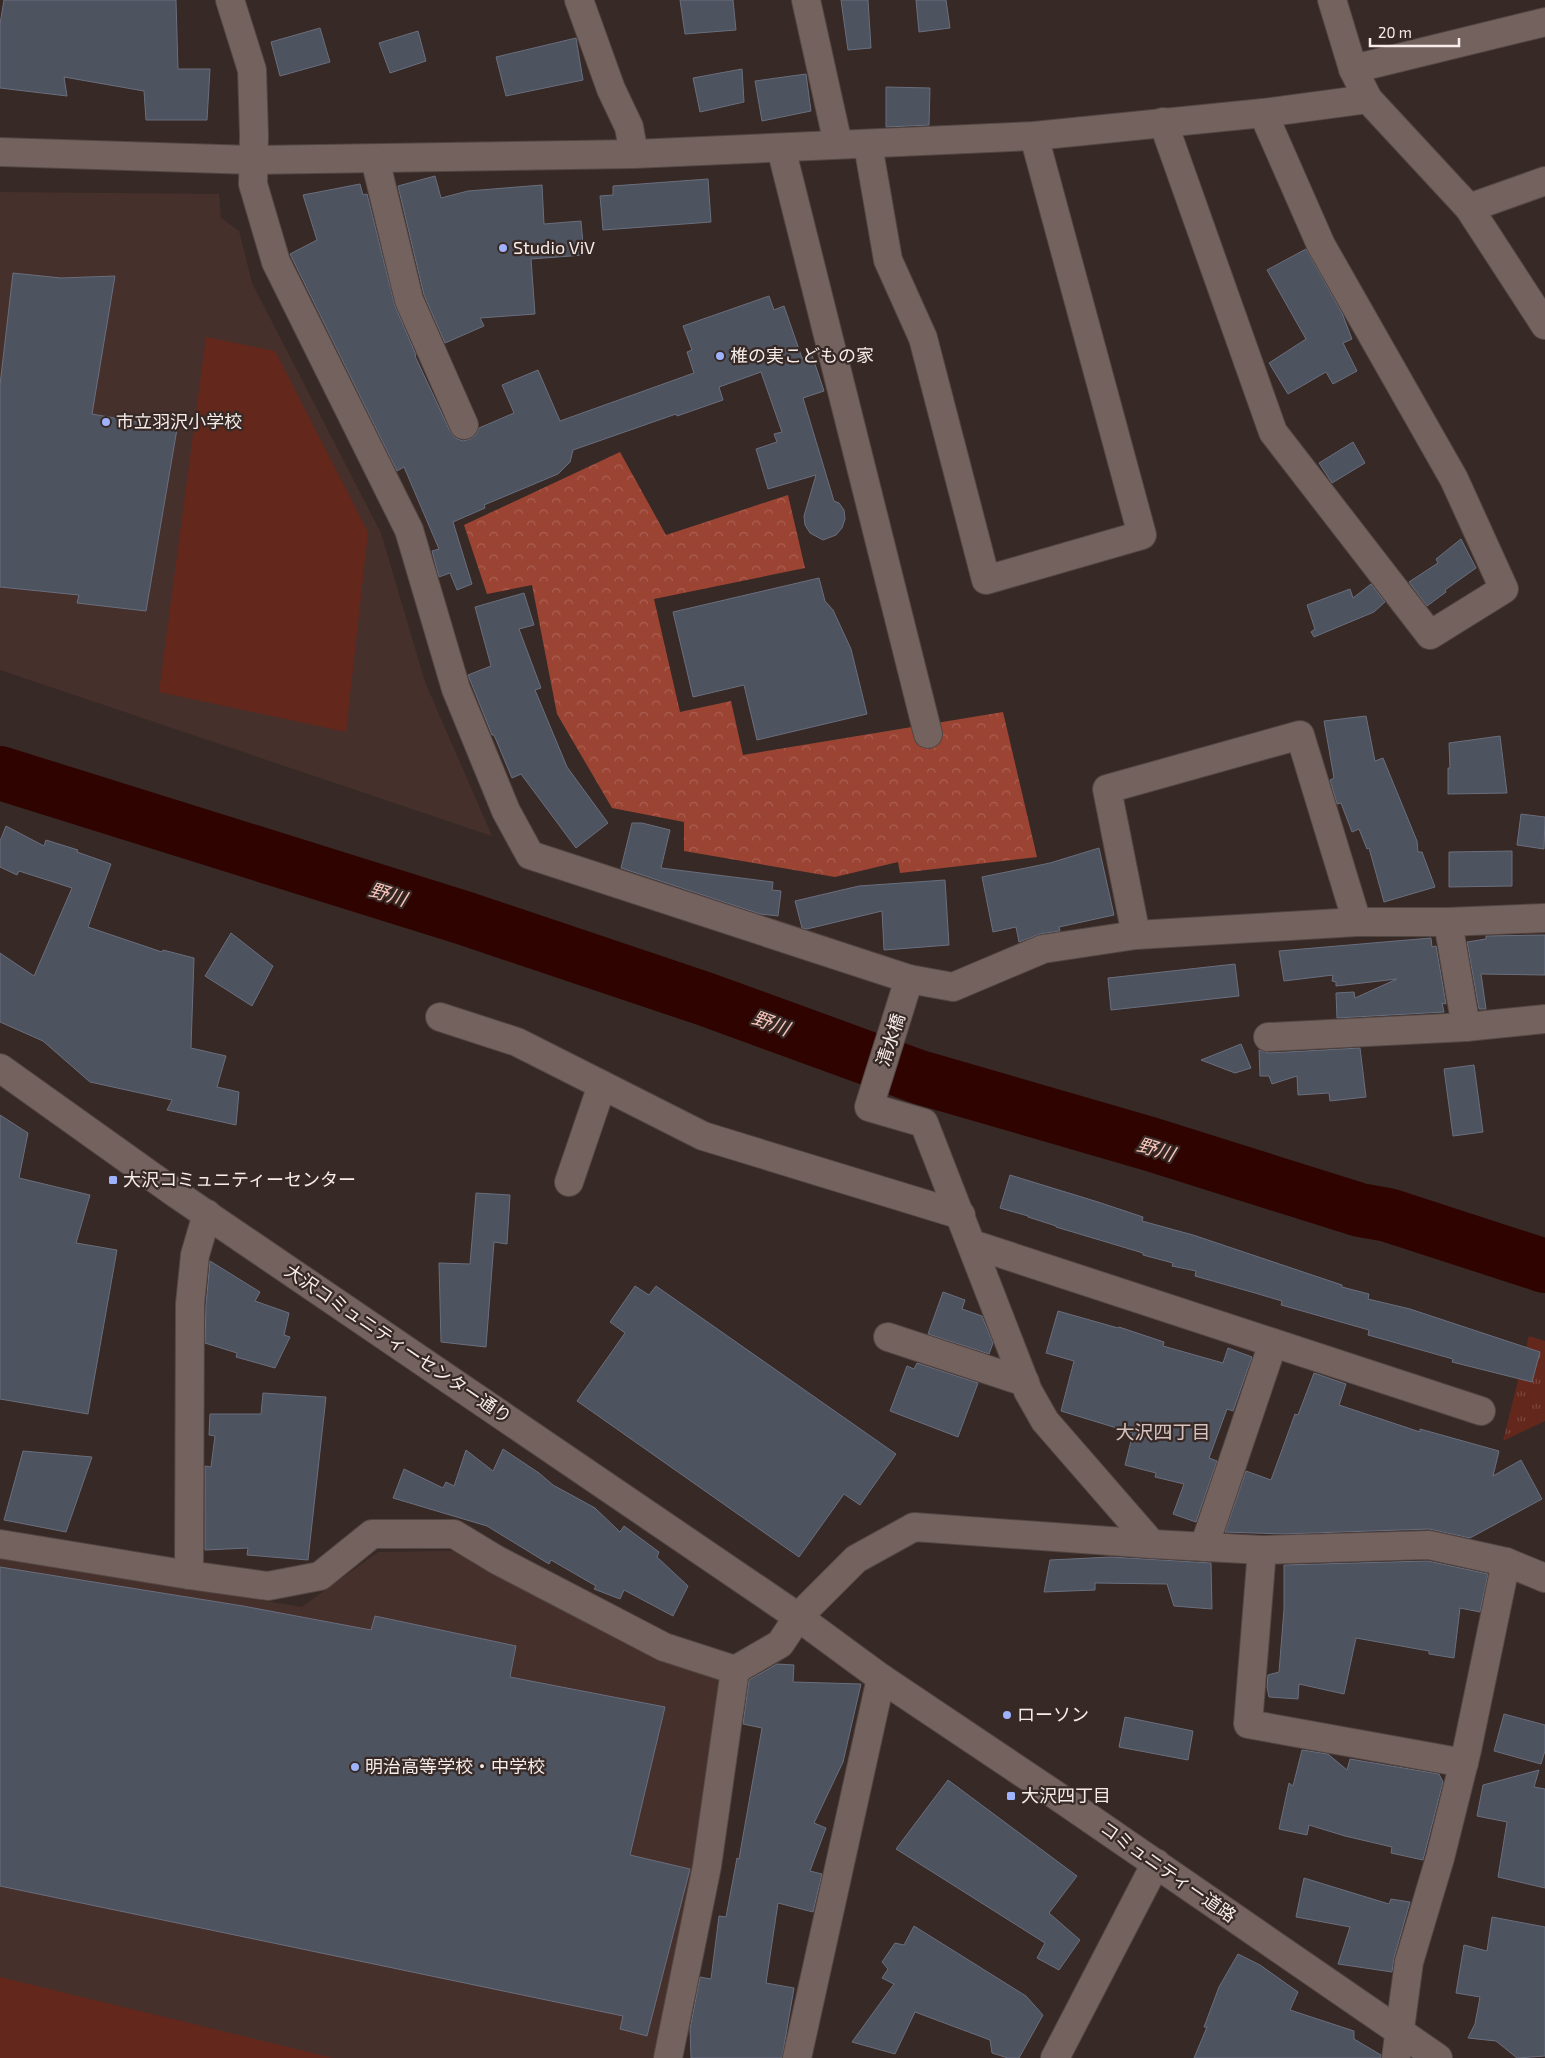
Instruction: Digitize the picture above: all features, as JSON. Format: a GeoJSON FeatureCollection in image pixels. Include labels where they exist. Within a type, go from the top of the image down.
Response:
{"type":"FeatureCollection","features":[{"type":"Feature","properties":{"kind":"street"},"geometry":{"type":"LineString","coordinates":[[230,0],[252,70],[253,184],[276,262],[409,530],[456,689],[506,812],[530,855],[909,982],[953,987],[1043,949],[1136,935],[1357,922],[1448,922],[1545,918]]}},
{"type":"Feature","properties":{"kind":"street"},"geometry":{"type":"LineString","coordinates":[[579,0],[611,89],[629,127],[634,154]]}},
{"type":"Feature","properties":{"kind":"street"},"geometry":{"type":"LineString","coordinates":[[806,0],[838,144]]}},
{"type":"Feature","properties":{"kind":"street"},"geometry":{"type":"LineString","coordinates":[[1332,0],[1353,69],[1368,99],[1469,208],[1545,325]]}},
{"type":"Feature","properties":{"kind":"street"},"geometry":{"type":"LineString","coordinates":[[1353,69],[1545,22]]}},
{"type":"Feature","properties":{"kind":"street"},"geometry":{"type":"LineString","coordinates":[[0,152],[253,160],[634,154],[838,144],[868,145],[1034,136],[1263,113],[1368,99]]}},
{"type":"Feature","properties":{"kind":"street"},"geometry":{"type":"LineString","coordinates":[[1163,122],[1273,432],[1430,635],[1504,589],[1454,479],[1321,245],[1263,113]]}},
{"type":"Feature","properties":{"kind":"street"},"geometry":{"type":"LineString","coordinates":[[868,145],[888,260],[923,338],[986,580],[1142,535],[1034,136]]}},
{"type":"Feature","properties":{"kind":"street"},"geometry":{"type":"LineString","coordinates":[[781,148],[928,734]]}},
{"type":"Feature","properties":{"kind":"street"},"geometry":{"type":"LineString","coordinates":[[375,158],[408,300],[464,426]]}},
{"type":"Feature","properties":{"kind":"street"},"geometry":{"type":"LineString","coordinates":[[1469,208],[1545,181]]}},
{"type":"Feature","properties":{"kind":"street"},"geometry":{"type":"LineString","coordinates":[[1136,935],[1107,789],[1300,735],[1357,922]]}},
{"type":"Feature","properties":{"kind":"street"},"geometry":{"type":"LineString","coordinates":[[1448,922],[1466,1027]]}},
{"type":"Feature","properties":{"kind":"street","name":"清水橋"},"geometry":{"type":"LineString","coordinates":[[909,982],[869,1107],[924,1123],[961,1215]]}},
{"type":"Feature","properties":{"kind":"street"},"geometry":{"type":"LineString","coordinates":[[440,1018],[517,1042],[703,1136],[961,1215],[1025,1382],[1046,1421],[1152,1544]]}},
{"type":"Feature","properties":{"kind":"street"},"geometry":{"type":"LineString","coordinates":[[1268,1037],[1466,1027],[1545,1019]]}},
{"type":"Feature","properties":{"kind":"street","name":"大沢コミュニティーセンター通り"},"geometry":{"type":"LineString","coordinates":[[0,1068],[207,1214],[798,1617]]}},
{"type":"Feature","properties":{"kind":"street"},"geometry":{"type":"LineString","coordinates":[[569,1182],[602,1085]]}},
{"type":"Feature","properties":{"kind":"street"},"geometry":{"type":"LineString","coordinates":[[188,1575],[190,1304],[195,1255],[207,1214]]}},
{"type":"Feature","properties":{"kind":"street"},"geometry":{"type":"LineString","coordinates":[[972,1244],[1481,1411]]}},
{"type":"Feature","properties":{"kind":"street"},"geometry":{"type":"LineString","coordinates":[[888,1337],[1025,1382]]}},
{"type":"Feature","properties":{"kind":"street"},"geometry":{"type":"LineString","coordinates":[[1204,1547],[1274,1343]]}},
{"type":"Feature","properties":{"kind":"street"},"geometry":{"type":"LineString","coordinates":[[0,1544],[188,1575],[268,1586],[320,1576],[372,1534],[454,1534],[497,1560],[664,1647],[735,1670],[780,1644],[798,1617],[856,1559],[914,1527],[1262,1550],[1429,1545],[1506,1562],[1545,1578]]}},
{"type":"Feature","properties":{"kind":"street"},"geometry":{"type":"LineString","coordinates":[[1262,1550],[1248,1724],[1464,1763]]}},
{"type":"Feature","properties":{"kind":"street"},"geometry":{"type":"LineString","coordinates":[[1396,2058],[1409,1962],[1440,1858],[1464,1763],[1506,1562]]}},
{"type":"Feature","properties":{"kind":"street","name":"コミュニティー道路"},"geometry":{"type":"LineString","coordinates":[[798,1617],[881,1678],[1156,1863],[1438,2058]]}},
{"type":"Feature","properties":{"kind":"street"},"geometry":{"type":"LineString","coordinates":[[668,2058],[707,1866],[735,1670]]}},
{"type":"Feature","properties":{"kind":"street"},"geometry":{"type":"LineString","coordinates":[[797,2058],[881,1678]]}},
{"type":"Feature","properties":{"kind":"street"},"geometry":{"type":"LineString","coordinates":[[1055,2058],[1156,1863]]}},
{"type":"Feature","properties":{"kind":"shaded area"},"geometry":{"type":"Polygon","coordinates":[[[0,192],[219,194],[221,218],[239,231],[252,283],[381,533],[425,682],[492,836],[0,670],[0,192]]]}},
{"type":"Feature","properties":{"kind":"shaded area","name":"明治高等学校・中学校"},"geometry":{"type":"Polygon","coordinates":[[[453,1551],[660,1659],[721,1680],[697,1854],[654,2058],[0,2058],[0,1559],[302,1607],[378,1552],[453,1551]]]}},
{"type":"Feature","properties":{"kind":"green space"},"geometry":{"type":"Polygon","coordinates":[[[206,337],[275,351],[368,532],[346,732],[159,692],[206,337]]]}},
{"type":"Feature","properties":{"kind":"green space"},"geometry":{"type":"Polygon","coordinates":[[[620,452],[666,535],[788,495],[805,568],[654,599],[680,712],[731,701],[743,755],[1003,712],[1037,857],[900,873],[898,862],[835,877],[684,851],[684,822],[612,808],[557,714],[532,585],[487,594],[464,525],[620,452]]]}},
{"type":"Feature","properties":{"kind":"green space"},"geometry":{"type":"Polygon","coordinates":[[[1529,1336],[1545,1341],[1545,1421],[1503,1441],[1529,1336]]]}},
{"type":"Feature","properties":{"kind":"green space"},"geometry":{"type":"Polygon","coordinates":[[[0,1977],[333,2058],[0,2058],[0,1977]]]}},
{"type":"Feature","properties":{"kind":"building"},"geometry":{"type":"Polygon","coordinates":[[[4,0],[176,0],[178,69],[210,69],[207,120],[146,120],[144,91],[64,77],[67,96],[0,88],[0,24],[4,0]]]}},
{"type":"Feature","properties":{"kind":"building"},"geometry":{"type":"Polygon","coordinates":[[[680,0],[733,0],[736,30],[685,34],[680,0]]]}},
{"type":"Feature","properties":{"kind":"building"},"geometry":{"type":"Polygon","coordinates":[[[841,0],[868,0],[871,48],[848,50],[841,0]]]}},
{"type":"Feature","properties":{"kind":"building"},"geometry":{"type":"Polygon","coordinates":[[[916,0],[946,0],[950,28],[919,32],[916,0]]]}},
{"type":"Feature","properties":{"kind":"building"},"geometry":{"type":"Polygon","coordinates":[[[320,28],[330,62],[280,76],[271,42],[320,28]]]}},
{"type":"Feature","properties":{"kind":"building"},"geometry":{"type":"Polygon","coordinates":[[[418,31],[426,61],[390,73],[379,43],[418,31]]]}},
{"type":"Feature","properties":{"kind":"building"},"geometry":{"type":"Polygon","coordinates":[[[576,38],[583,80],[506,96],[496,57],[576,38]]]}},
{"type":"Feature","properties":{"kind":"building"},"geometry":{"type":"Polygon","coordinates":[[[742,69],[744,102],[700,112],[693,78],[742,69]]]}},
{"type":"Feature","properties":{"kind":"building"},"geometry":{"type":"Polygon","coordinates":[[[806,74],[811,111],[762,121],[755,81],[806,74]]]}},
{"type":"Feature","properties":{"kind":"building"},"geometry":{"type":"Polygon","coordinates":[[[886,87],[930,88],[929,125],[886,127],[886,87]]]}},
{"type":"Feature","properties":{"kind":"building"},"geometry":{"type":"Polygon","coordinates":[[[435,176],[441,198],[468,191],[542,185],[544,224],[581,221],[584,255],[531,259],[535,314],[480,318],[484,326],[445,343],[424,295],[398,186],[435,176]]]}},
{"type":"Feature","properties":{"kind":"building"},"geometry":{"type":"Polygon","coordinates":[[[708,179],[711,222],[603,230],[600,196],[613,195],[613,186],[708,179]]]}},
{"type":"Feature","properties":{"kind":"building"},"geometry":{"type":"Polygon","coordinates":[[[360,184],[363,195],[367,194],[395,306],[415,356],[455,438],[463,441],[470,439],[476,435],[479,428],[514,413],[502,385],[538,370],[560,421],[694,373],[687,352],[692,350],[683,326],[769,296],[774,310],[784,306],[802,358],[812,355],[824,391],[803,398],[834,501],[839,503],[844,510],[845,519],[842,528],[836,535],[823,540],[810,533],[805,525],[804,516],[816,475],[768,489],[756,449],[777,442],[774,434],[782,432],[761,372],[719,387],[723,400],[677,416],[676,414],[573,450],[570,462],[558,474],[484,505],[485,508],[453,522],[472,584],[457,590],[450,573],[439,577],[432,551],[439,549],[404,467],[397,471],[290,254],[317,240],[303,195],[360,184]]]}},
{"type":"Feature","properties":{"kind":"building"},"geometry":{"type":"Polygon","coordinates":[[[1306,249],[1342,313],[1352,339],[1343,343],[1357,371],[1333,384],[1326,372],[1288,394],[1269,363],[1306,339],[1267,270],[1306,249]]]}},
{"type":"Feature","properties":{"kind":"building"},"geometry":{"type":"Polygon","coordinates":[[[13,273],[61,278],[115,276],[92,414],[177,429],[146,611],[77,603],[79,595],[0,587],[0,385],[13,273]]]}},
{"type":"Feature","properties":{"kind":"building"},"geometry":{"type":"Polygon","coordinates":[[[1353,442],[1365,463],[1332,483],[1319,463],[1353,442]]]}},
{"type":"Feature","properties":{"kind":"building"},"geometry":{"type":"Polygon","coordinates":[[[1461,539],[1476,568],[1445,590],[1446,592],[1427,606],[1409,582],[1438,563],[1436,559],[1461,539]]]}},
{"type":"Feature","properties":{"kind":"building"},"geometry":{"type":"Polygon","coordinates":[[[819,578],[825,601],[833,610],[851,649],[867,714],[757,740],[744,685],[693,697],[673,612],[819,578]]]}},
{"type":"Feature","properties":{"kind":"building"},"geometry":{"type":"Polygon","coordinates":[[[1371,584],[1385,602],[1374,612],[1314,637],[1311,632],[1315,629],[1307,605],[1350,589],[1353,598],[1371,584]]]}},
{"type":"Feature","properties":{"kind":"building"},"geometry":{"type":"Polygon","coordinates":[[[524,593],[534,625],[519,629],[541,688],[535,690],[567,767],[608,823],[576,848],[521,774],[512,778],[468,675],[491,666],[475,607],[524,593]]]}},
{"type":"Feature","properties":{"kind":"building"},"geometry":{"type":"Polygon","coordinates":[[[1366,716],[1375,761],[1383,758],[1417,841],[1418,852],[1422,852],[1435,887],[1384,902],[1369,848],[1367,849],[1359,829],[1352,832],[1341,803],[1337,804],[1330,780],[1334,778],[1324,721],[1366,716]]]}},
{"type":"Feature","properties":{"kind":"building"},"geometry":{"type":"Polygon","coordinates":[[[1500,736],[1507,793],[1448,794],[1449,743],[1500,736]]]}},
{"type":"Feature","properties":{"kind":"building"},"geometry":{"type":"Polygon","coordinates":[[[1521,814],[1545,817],[1544,849],[1517,845],[1521,814]]]}},
{"type":"Feature","properties":{"kind":"building"},"geometry":{"type":"Polygon","coordinates":[[[632,823],[642,823],[670,830],[661,868],[773,882],[772,890],[781,891],[778,916],[760,914],[621,868],[632,823]]]}},
{"type":"Feature","properties":{"kind":"building"},"geometry":{"type":"Polygon","coordinates":[[[6,826],[44,846],[46,840],[78,850],[77,852],[111,864],[88,927],[162,952],[163,950],[194,958],[191,1048],[226,1056],[217,1087],[239,1092],[236,1125],[167,1110],[172,1100],[90,1082],[43,1041],[0,1022],[0,953],[34,976],[72,888],[19,871],[17,875],[0,867],[0,841],[6,826]]]}},
{"type":"Feature","properties":{"kind":"building"},"geometry":{"type":"Polygon","coordinates":[[[1099,848],[1114,915],[1059,927],[1060,931],[1040,934],[1019,942],[1016,927],[993,932],[982,877],[1050,863],[1099,848]]]}},
{"type":"Feature","properties":{"kind":"building"},"geometry":{"type":"Polygon","coordinates":[[[1512,851],[1512,886],[1449,887],[1449,852],[1512,851]]]}},
{"type":"Feature","properties":{"kind":"building"},"geometry":{"type":"Polygon","coordinates":[[[945,880],[949,945],[884,950],[882,911],[807,929],[802,928],[795,901],[859,886],[945,880]]]}},
{"type":"Feature","properties":{"kind":"building"},"geometry":{"type":"Polygon","coordinates":[[[231,933],[273,966],[252,1006],[205,976],[231,933]]]}},
{"type":"Feature","properties":{"kind":"building"},"geometry":{"type":"Polygon","coordinates":[[[1545,935],[1545,975],[1481,974],[1486,1009],[1479,1009],[1467,942],[1486,939],[1486,936],[1545,935]]]}},
{"type":"Feature","properties":{"kind":"building"},"geometry":{"type":"Polygon","coordinates":[[[1431,938],[1432,947],[1436,946],[1446,1004],[1442,1003],[1444,1012],[1337,1018],[1336,993],[1354,992],[1355,998],[1397,979],[1336,986],[1336,982],[1332,981],[1333,975],[1284,981],[1279,951],[1431,938]]]}},
{"type":"Feature","properties":{"kind":"building"},"geometry":{"type":"Polygon","coordinates":[[[1235,964],[1239,996],[1111,1010],[1108,978],[1235,964]]]}},
{"type":"Feature","properties":{"kind":"building"},"geometry":{"type":"Polygon","coordinates":[[[1241,1044],[1251,1068],[1235,1073],[1201,1060],[1241,1044]]]}},
{"type":"Feature","properties":{"kind":"building"},"geometry":{"type":"Polygon","coordinates":[[[1360,1048],[1366,1097],[1330,1101],[1329,1093],[1298,1095],[1297,1076],[1272,1084],[1269,1076],[1260,1076],[1259,1050],[1269,1053],[1360,1048]]]}},
{"type":"Feature","properties":{"kind":"building"},"geometry":{"type":"Polygon","coordinates":[[[1474,1065],[1483,1132],[1453,1136],[1444,1069],[1474,1065]]]}},
{"type":"Feature","properties":{"kind":"building"},"geometry":{"type":"Polygon","coordinates":[[[0,1115],[28,1133],[19,1178],[90,1195],[76,1243],[117,1250],[88,1414],[0,1399],[0,1115]]]}},
{"type":"Feature","properties":{"kind":"building"},"geometry":{"type":"Polygon","coordinates":[[[1010,1175],[1143,1217],[1142,1221],[1193,1235],[1342,1285],[1342,1287],[1369,1294],[1368,1299],[1410,1309],[1540,1352],[1532,1382],[1452,1362],[1453,1359],[1368,1335],[1369,1330],[1281,1305],[1282,1301],[1195,1276],[1196,1271],[1172,1266],[1173,1263],[1000,1208],[1010,1175]]]}},
{"type":"Feature","properties":{"kind":"building"},"geometry":{"type":"Polygon","coordinates":[[[476,1193],[510,1195],[507,1244],[494,1242],[486,1347],[441,1342],[439,1263],[470,1264],[476,1193]]]}},
{"type":"Feature","properties":{"kind":"building"},"geometry":{"type":"Polygon","coordinates":[[[210,1261],[260,1292],[255,1301],[289,1313],[284,1335],[290,1337],[275,1368],[236,1357],[237,1353],[205,1343],[210,1261]]]}},
{"type":"Feature","properties":{"kind":"building"},"geometry":{"type":"Polygon","coordinates":[[[635,1286],[649,1295],[656,1286],[896,1454],[860,1505],[844,1494],[799,1557],[577,1401],[625,1333],[610,1322],[635,1286]]]}},
{"type":"Feature","properties":{"kind":"building"},"geometry":{"type":"Polygon","coordinates":[[[943,1292],[965,1300],[962,1309],[982,1316],[993,1343],[989,1354],[928,1334],[943,1292]]]}},
{"type":"Feature","properties":{"kind":"building"},"geometry":{"type":"Polygon","coordinates":[[[1058,1311],[1119,1327],[1164,1342],[1163,1346],[1223,1363],[1228,1348],[1252,1357],[1233,1411],[1227,1409],[1209,1458],[1217,1461],[1196,1522],[1173,1514],[1184,1484],[1155,1477],[1156,1473],[1125,1465],[1133,1433],[1061,1411],[1074,1361],[1046,1353],[1058,1311]]]}},
{"type":"Feature","properties":{"kind":"building"},"geometry":{"type":"Polygon","coordinates":[[[917,1363],[978,1383],[958,1437],[890,1411],[907,1366],[914,1369],[917,1363]]]}},
{"type":"Feature","properties":{"kind":"building"},"geometry":{"type":"Polygon","coordinates":[[[1314,1373],[1346,1384],[1339,1405],[1420,1432],[1420,1429],[1499,1451],[1493,1476],[1521,1460],[1542,1499],[1470,1538],[1429,1529],[1284,1534],[1225,1532],[1246,1471],[1271,1480],[1295,1414],[1298,1415],[1314,1373]]]}},
{"type":"Feature","properties":{"kind":"building"},"geometry":{"type":"Polygon","coordinates":[[[263,1393],[326,1397],[308,1560],[247,1555],[248,1548],[205,1550],[205,1466],[211,1467],[215,1436],[209,1435],[210,1414],[261,1414],[263,1393]]]}},
{"type":"Feature","properties":{"kind":"building"},"geometry":{"type":"Polygon","coordinates":[[[503,1449],[539,1473],[553,1485],[595,1508],[620,1532],[624,1526],[659,1552],[657,1557],[688,1586],[673,1616],[624,1590],[620,1599],[594,1589],[596,1586],[551,1560],[549,1564],[487,1526],[393,1498],[404,1469],[443,1488],[446,1482],[454,1486],[466,1450],[493,1471],[503,1449]]]}},
{"type":"Feature","properties":{"kind":"building"},"geometry":{"type":"Polygon","coordinates":[[[23,1451],[92,1457],[66,1532],[4,1520],[23,1451]]]}},
{"type":"Feature","properties":{"kind":"building"},"geometry":{"type":"Polygon","coordinates":[[[1111,1557],[1211,1563],[1212,1609],[1174,1606],[1167,1584],[1095,1583],[1095,1590],[1044,1592],[1050,1560],[1111,1557]]]}},
{"type":"Feature","properties":{"kind":"building"},"geometry":{"type":"Polygon","coordinates":[[[1428,1561],[1488,1574],[1480,1612],[1460,1608],[1454,1658],[1429,1654],[1429,1651],[1356,1638],[1344,1694],[1299,1684],[1298,1699],[1269,1697],[1267,1687],[1268,1675],[1279,1672],[1284,1609],[1284,1565],[1428,1561]]]}},
{"type":"Feature","properties":{"kind":"building","name":"明治高等学校・中学校"},"geometry":{"type":"Polygon","coordinates":[[[0,1567],[243,1606],[371,1630],[375,1616],[516,1646],[510,1677],[665,1707],[630,1855],[690,1869],[647,2036],[620,2029],[623,2016],[0,1886],[0,1567]]]}},
{"type":"Feature","properties":{"kind":"building"},"geometry":{"type":"Polygon","coordinates":[[[777,1664],[794,1665],[793,1682],[861,1684],[843,1762],[814,1823],[826,1828],[810,1871],[822,1874],[813,1912],[778,1903],[766,1983],[794,1988],[782,2058],[691,2058],[690,2029],[700,1977],[711,1979],[719,1916],[726,1917],[737,1858],[739,1859],[762,1728],[743,1724],[749,1680],[777,1664]]]}},
{"type":"Feature","properties":{"kind":"building"},"geometry":{"type":"Polygon","coordinates":[[[1504,1714],[1545,1725],[1545,1751],[1541,1764],[1494,1751],[1504,1714]]]}},
{"type":"Feature","properties":{"kind":"building"},"geometry":{"type":"Polygon","coordinates":[[[1125,1717],[1193,1731],[1188,1760],[1119,1747],[1125,1717]]]}},
{"type":"Feature","properties":{"kind":"building"},"geometry":{"type":"Polygon","coordinates":[[[1302,1750],[1328,1754],[1347,1770],[1350,1759],[1439,1774],[1443,1782],[1423,1860],[1391,1853],[1392,1847],[1309,1825],[1307,1835],[1279,1829],[1289,1783],[1293,1786],[1302,1750]]]}},
{"type":"Feature","properties":{"kind":"building"},"geometry":{"type":"Polygon","coordinates":[[[1539,1770],[1534,1787],[1545,1789],[1545,1888],[1498,1877],[1507,1822],[1477,1816],[1483,1785],[1539,1770]]]}},
{"type":"Feature","properties":{"kind":"building"},"geometry":{"type":"Polygon","coordinates":[[[948,1780],[1077,1876],[1049,1913],[1080,1940],[1059,1970],[1037,1958],[1045,1943],[896,1849],[948,1780]]]}},
{"type":"Feature","properties":{"kind":"building"},"geometry":{"type":"Polygon","coordinates":[[[1304,1878],[1389,1904],[1391,1899],[1410,1902],[1394,1958],[1392,1972],[1338,1964],[1350,1927],[1296,1917],[1304,1878]]]}},
{"type":"Feature","properties":{"kind":"building"},"geometry":{"type":"Polygon","coordinates":[[[1492,1917],[1545,1927],[1545,2056],[1517,2058],[1496,2041],[1468,2038],[1475,2024],[1480,1997],[1456,1993],[1464,1945],[1487,1951],[1492,1917]]]}},
{"type":"Feature","properties":{"kind":"building"},"geometry":{"type":"Polygon","coordinates":[[[914,1926],[1026,1996],[1043,2015],[1019,2058],[1008,2058],[992,2053],[990,2040],[915,2012],[895,2054],[852,2042],[894,1984],[882,1978],[888,1969],[882,1962],[895,1943],[904,1945],[914,1926]]]}},
{"type":"Feature","properties":{"kind":"building"},"geometry":{"type":"Polygon","coordinates":[[[1238,1954],[1260,1965],[1298,1992],[1290,2010],[1354,2031],[1354,2039],[1381,2055],[1381,2058],[1194,2058],[1207,2027],[1204,2027],[1219,1987],[1238,1954]]]}},
{"type":"Feature","properties":{"kind":"waterway","name":"野川"},"geometry":{"type":"LineString","coordinates":[[0,773],[464,918],[705,999],[919,1077],[1150,1144],[1360,1210],[1388,1215],[1545,1266]]}},
{"type":"Feature","properties":{"kind":"place","name":"Studio ViV"},"geometry":{"type":"Point","coordinates":[503,248]}},
{"type":"Feature","properties":{"kind":"place","name":"椎の実こどもの家"},"geometry":{"type":"Point","coordinates":[720,356]}},
{"type":"Feature","properties":{"kind":"place","name":"市立羽沢小学校"},"geometry":{"type":"Point","coordinates":[106,422]}},
{"type":"Feature","properties":{"kind":"place","name":"大沢コミュニティーセンター"},"geometry":{"type":"Point","coordinates":[113,1180]}},
{"type":"Feature","properties":{"kind":"place","name":"ローソン"},"geometry":{"type":"Point","coordinates":[1007,1715]}},
{"type":"Feature","properties":{"kind":"place","name":"明治高等学校・中学校"},"geometry":{"type":"Point","coordinates":[355,1767]}},
{"type":"Feature","properties":{"kind":"place","name":"大沢四丁目"},"geometry":{"type":"Point","coordinates":[1011,1796]}},
{"type":"Feature","properties":{"kind":"district","name":"大沢四丁目"},"geometry":{"type":"Point","coordinates":[1163,1432]}}]}
